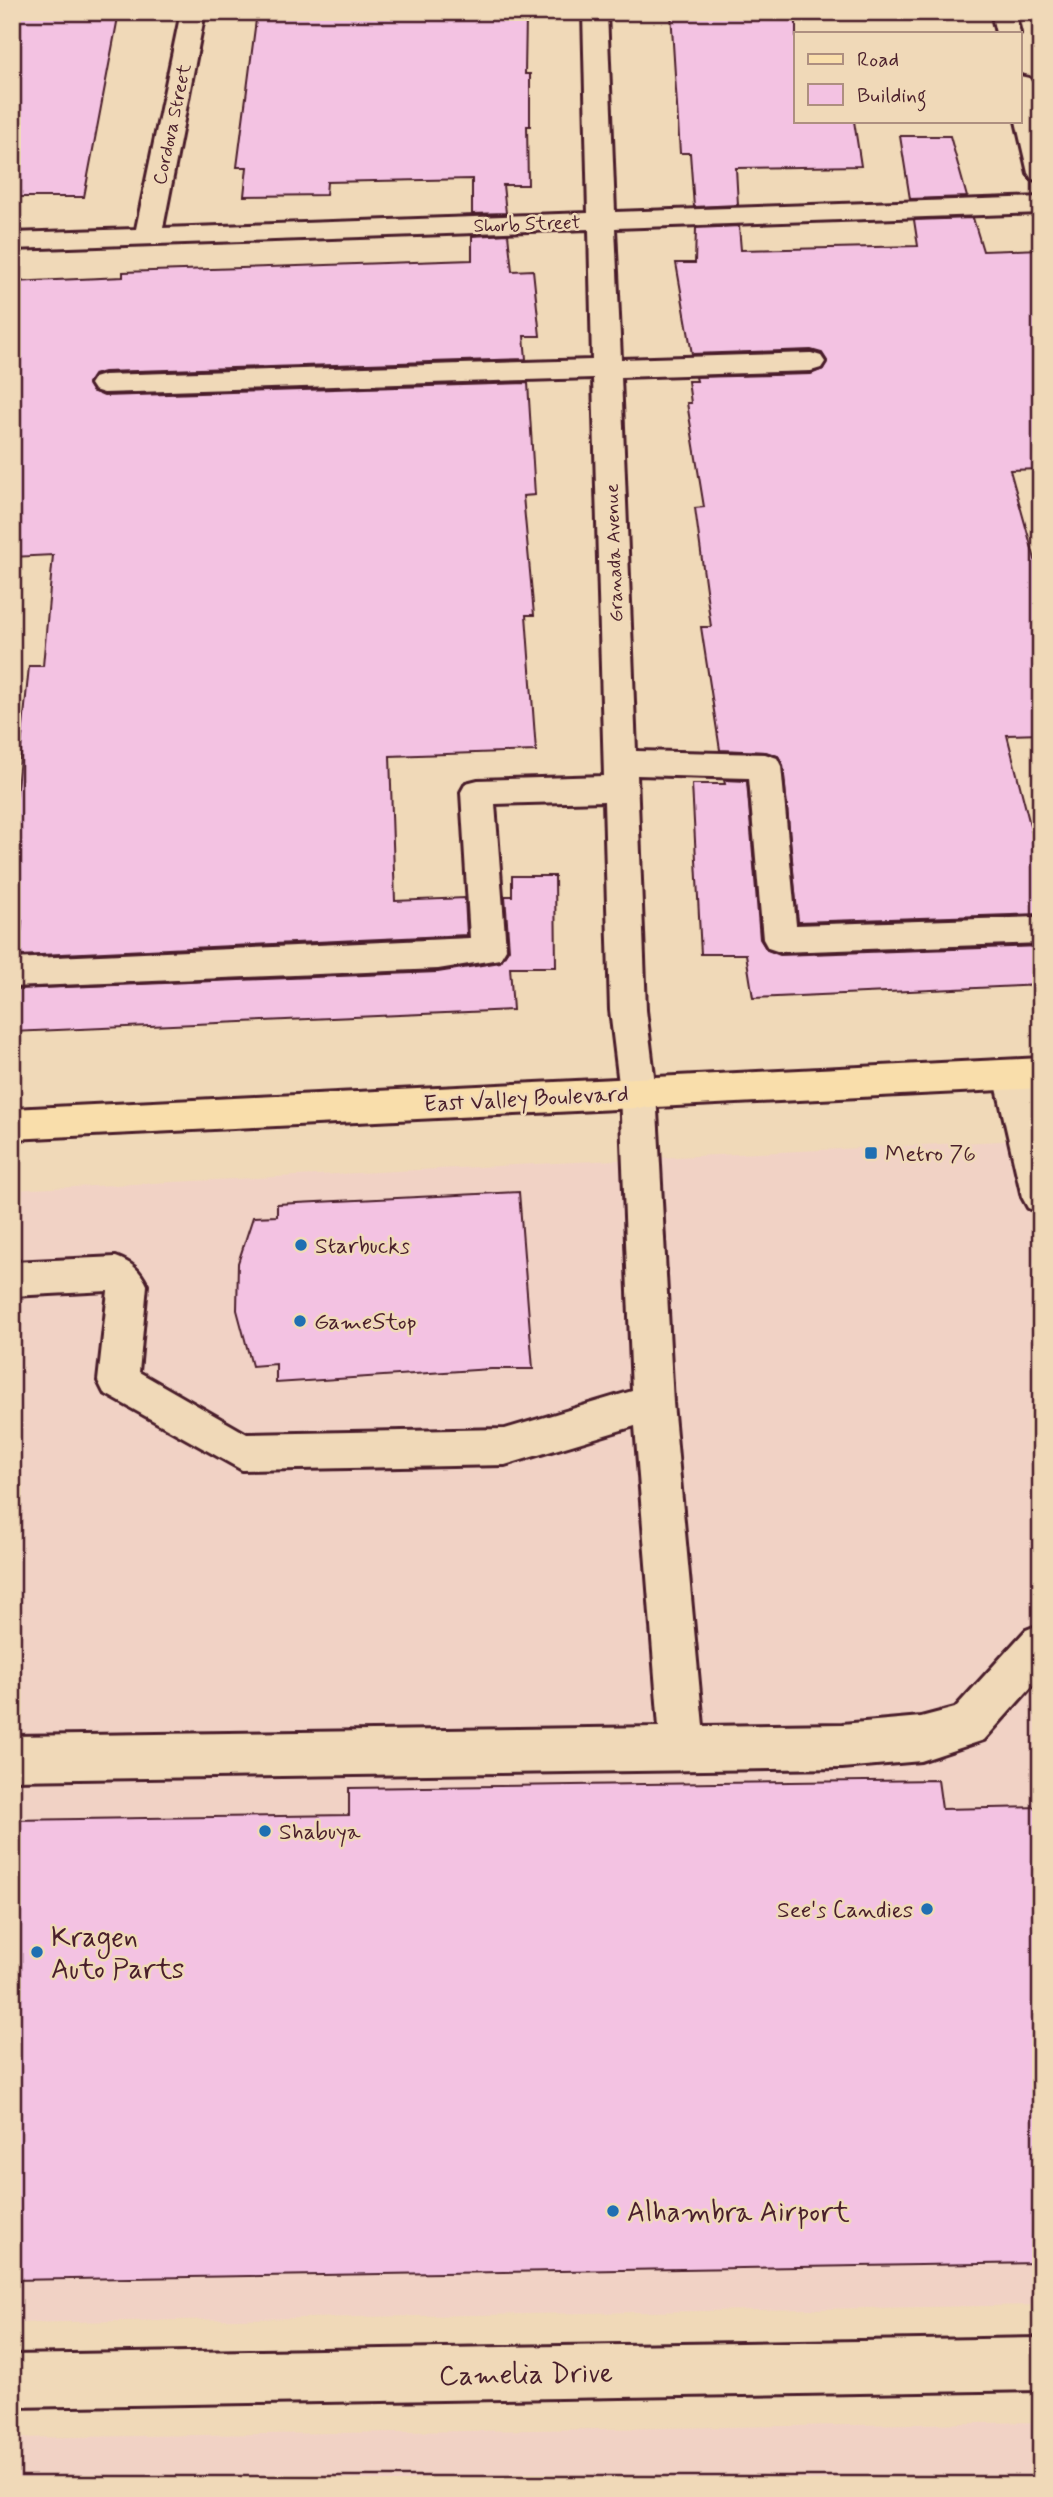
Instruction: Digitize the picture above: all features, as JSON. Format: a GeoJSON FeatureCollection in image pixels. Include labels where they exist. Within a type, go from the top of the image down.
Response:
{"type":"FeatureCollection","features":[{"type":"Feature","properties":{"kind":"main road","name":"East Valley Boulevard"},"geometry":{"type":"LineString","coordinates":[[12,1124],[1026,1074]]}},
{"type":"Feature","properties":{"kind":"street","name":"Cordova Street"},"geometry":{"type":"LineString","coordinates":[[148,236],[193,12]]}},
{"type":"Feature","properties":{"kind":"street","name":"Granada Avenue"},"geometry":{"type":"LineString","coordinates":[[595,12],[628,1010],[638,1092],[653,1403],[683,1748]]}},
{"type":"Feature","properties":{"kind":"street"},"geometry":{"type":"LineString","coordinates":[[1003,12],[1008,32]]}},
{"type":"Feature","properties":{"kind":"street"},"geometry":{"type":"LineString","coordinates":[[1021,87],[1041,173]]}},
{"type":"Feature","properties":{"kind":"street","name":"Shorb Street"},"geometry":{"type":"LineString","coordinates":[[12,241],[1041,205]]}},
{"type":"Feature","properties":{"kind":"street"},"geometry":{"type":"LineString","coordinates":[[104,384],[811,362]]}},
{"type":"Feature","properties":{"kind":"street"},"geometry":{"type":"LineString","coordinates":[[12,973],[438,955],[488,949],[478,792],[620,776],[765,766],[780,939],[1041,930]]}},
{"type":"Feature","properties":{"kind":"street"},"geometry":{"type":"LineString","coordinates":[[1026,1074],[1041,1197]]}},
{"type":"Feature","properties":{"kind":"street"},"geometry":{"type":"LineString","coordinates":[[12,1279],[116,1274],[128,1284],[118,1381],[242,1452],[505,1447],[653,1403]]}},
{"type":"Feature","properties":{"kind":"street"},"geometry":{"type":"LineString","coordinates":[[12,1758],[683,1748],[864,1744],[921,1739],[968,1726],[1041,1644]]}},
{"type":"Feature","properties":{"kind":"street","name":"Camelia Drive"},"geometry":{"type":"LineString","coordinates":[[12,2381],[1041,2364]]}},
{"type":"Feature","properties":{"kind":"shaded area"},"geometry":{"type":"Polygon","coordinates":[[[1041,1139],[1041,2305],[12,2323],[12,1190],[1041,1139]]]}},
{"type":"Feature","properties":{"kind":"shaded area"},"geometry":{"type":"Polygon","coordinates":[[[1041,2422],[1041,2485],[12,2485],[12,2438],[1041,2422]]]}},
{"type":"Feature","properties":{"kind":"building"},"geometry":{"type":"Polygon","coordinates":[[[12,12],[119,12],[84,197],[12,197],[12,12]]]}},
{"type":"Feature","properties":{"kind":"building"},"geometry":{"type":"Polygon","coordinates":[[[257,12],[469,12],[470,16],[526,16],[525,74],[530,74],[528,185],[503,185],[506,213],[472,214],[472,179],[327,182],[326,195],[244,196],[247,167],[237,167],[257,12]]]}},
{"type":"Feature","properties":{"kind":"building"},"geometry":{"type":"Polygon","coordinates":[[[671,12],[753,12],[754,19],[796,18],[794,122],[854,122],[861,166],[736,168],[738,205],[694,207],[690,153],[680,153],[671,12]]]}},
{"type":"Feature","properties":{"kind":"building"},"geometry":{"type":"Polygon","coordinates":[[[900,136],[950,136],[967,197],[910,199],[900,136]]]}},
{"type":"Feature","properties":{"kind":"building"},"geometry":{"type":"Polygon","coordinates":[[[973,218],[983,251],[1041,249],[1041,469],[1010,470],[1041,581],[1041,734],[1007,735],[1041,868],[1041,914],[798,922],[783,765],[778,756],[766,752],[720,750],[701,627],[711,627],[695,508],[704,507],[687,403],[691,403],[688,381],[697,381],[696,377],[811,374],[823,369],[827,361],[822,353],[811,350],[692,354],[676,263],[695,263],[696,228],[739,226],[741,250],[918,246],[914,220],[973,218]]]}},
{"type":"Feature","properties":{"kind":"building"},"geometry":{"type":"Polygon","coordinates":[[[508,234],[512,271],[533,270],[540,336],[524,336],[526,359],[104,372],[93,375],[88,383],[92,391],[104,396],[528,383],[535,495],[523,496],[534,615],[526,615],[536,751],[390,756],[395,901],[465,898],[467,935],[19,956],[22,921],[12,921],[12,799],[16,799],[29,666],[43,666],[53,555],[12,557],[12,282],[123,277],[123,272],[472,260],[472,236],[508,234]]]}},
{"type":"Feature","properties":{"kind":"building"},"geometry":{"type":"Polygon","coordinates":[[[724,780],[747,781],[760,939],[767,950],[780,955],[1041,946],[1041,985],[753,998],[746,954],[701,954],[692,784],[725,784],[724,780]]]}},
{"type":"Feature","properties":{"kind":"building"},"geometry":{"type":"Polygon","coordinates":[[[512,876],[555,876],[556,967],[510,967],[513,1010],[12,1032],[16,989],[438,972],[500,962],[509,949],[505,896],[512,896],[512,876]]]}},
{"type":"Feature","properties":{"kind":"building"},"geometry":{"type":"Polygon","coordinates":[[[519,1192],[533,1369],[491,1369],[276,1383],[276,1364],[252,1366],[237,1310],[238,1263],[253,1217],[277,1216],[277,1204],[519,1192]]]}},
{"type":"Feature","properties":{"kind":"building"},"geometry":{"type":"Polygon","coordinates":[[[938,1780],[942,1809],[1041,1807],[1041,2263],[12,2280],[12,1820],[349,1815],[349,1788],[938,1780]]]}},
{"type":"Feature","properties":{"kind":"place","name":"Metro 76"},"geometry":{"type":"Point","coordinates":[871,1153]}},
{"type":"Feature","properties":{"kind":"place","name":"Starbucks"},"geometry":{"type":"Point","coordinates":[301,1245]}},
{"type":"Feature","properties":{"kind":"place","name":"GameStop"},"geometry":{"type":"Point","coordinates":[300,1321]}},
{"type":"Feature","properties":{"kind":"place","name":"Shabuya"},"geometry":{"type":"Point","coordinates":[265,1831]}},
{"type":"Feature","properties":{"kind":"place","name":"See's Candies"},"geometry":{"type":"Point","coordinates":[927,1909]}},
{"type":"Feature","properties":{"kind":"place","name":"Kragen Auto Parts"},"geometry":{"type":"Point","coordinates":[37,1952]}},
{"type":"Feature","properties":{"kind":"place","name":"Alhambra Airport"},"geometry":{"type":"Point","coordinates":[613,2211]}}]}
